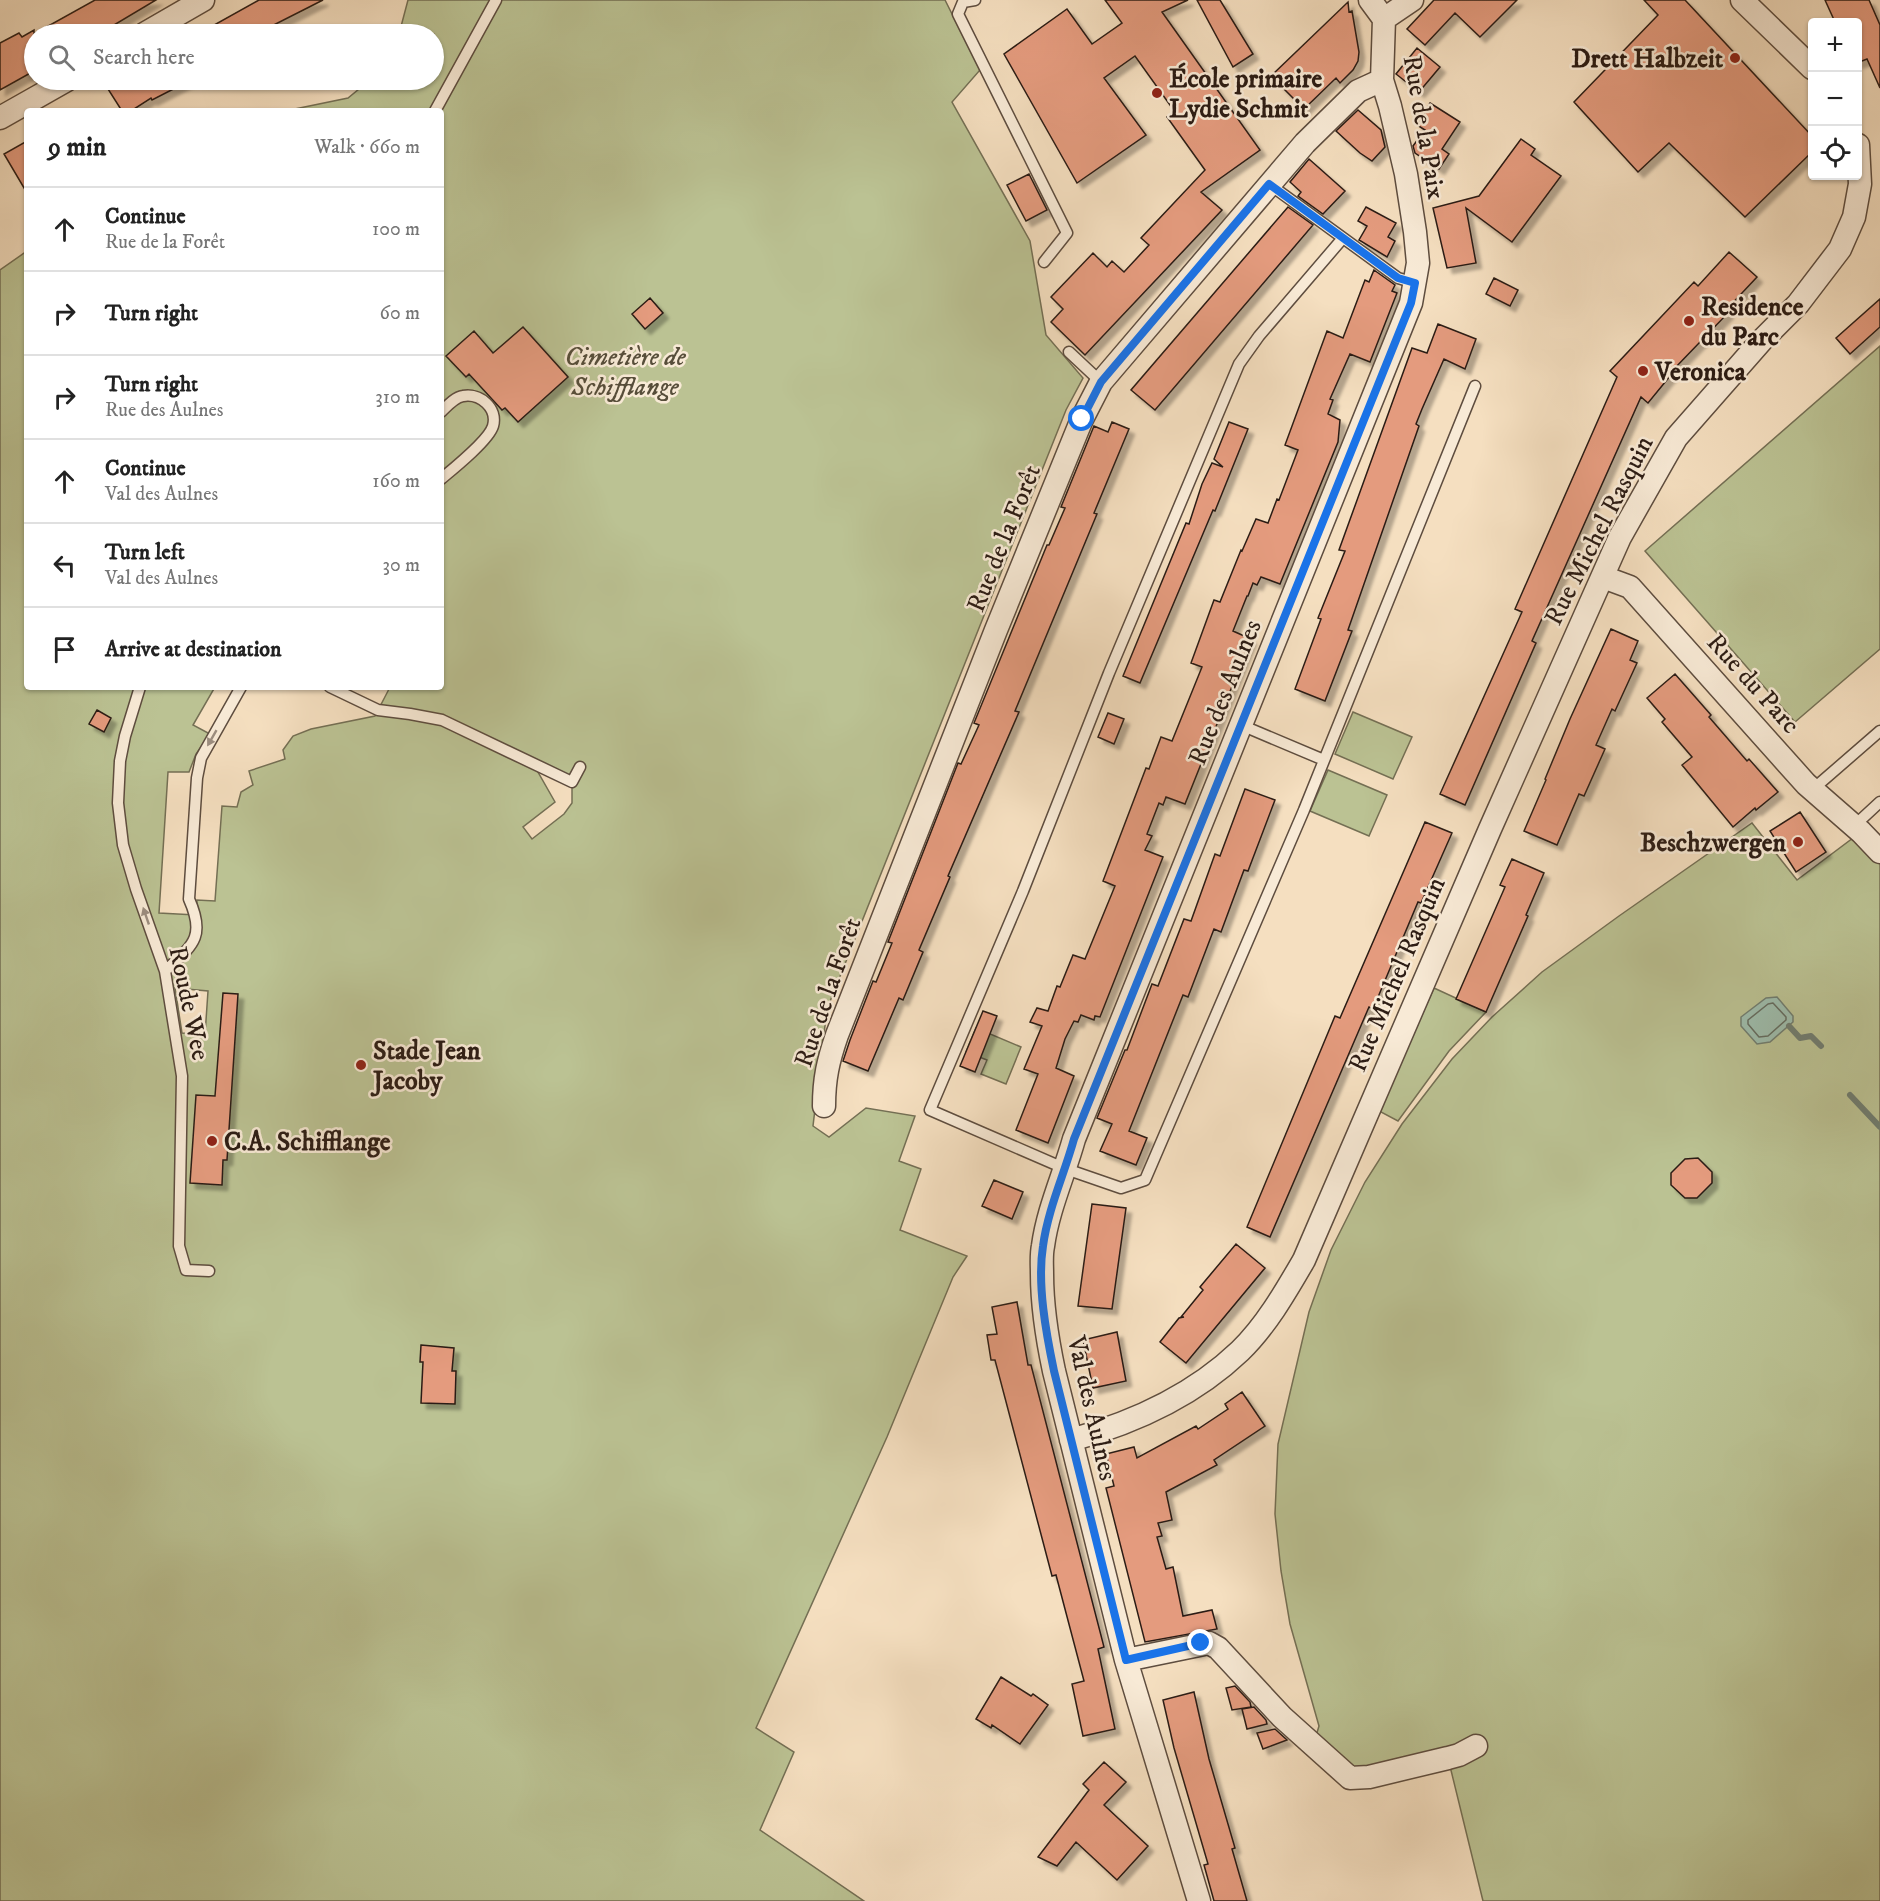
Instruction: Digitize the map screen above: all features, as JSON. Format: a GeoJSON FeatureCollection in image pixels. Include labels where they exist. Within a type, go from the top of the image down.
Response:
{"type":"FeatureCollection","features":[{"type":"Feature","properties":{"kind":"street"},"geometry":{"type":"LineString","coordinates":[[161,24],[203,0]]}},
{"type":"Feature","properties":{"kind":"street"},"geometry":{"type":"LineString","coordinates":[[1370,0],[1384,19],[1412,0]]}},
{"type":"Feature","properties":{"kind":"street"},"geometry":{"type":"LineString","coordinates":[[1747,1],[1808,64]]}},
{"type":"Feature","properties":{"kind":"street","name":"Rue de la Paix"},"geometry":{"type":"LineString","coordinates":[[1384,19],[1382,80],[1406,174],[1415,232]]}},
{"type":"Feature","properties":{"kind":"street","name":"Rue de la Forêt"},"geometry":{"type":"LineString","coordinates":[[824,1107],[827,1065],[837,1035],[996,630],[1082,419],[1101,382],[1305,143],[1358,91],[1382,80]]}},
{"type":"Feature","properties":{"kind":"street"},"geometry":{"type":"LineString","coordinates":[[0,118],[49,90]]}},
{"type":"Feature","properties":{"kind":"street","name":"Rue Michel Rasquin"},"geometry":{"type":"LineString","coordinates":[[1071,1440],[1109,1430],[1160,1407],[1198,1384],[1241,1350],[1277,1306],[1304,1260],[1490,829],[1620,537],[1676,438],[1762,340],[1798,304],[1840,249],[1854,217],[1860,180]]}},
{"type":"Feature","properties":{"kind":"street","name":"Rue des Aulnes"},"geometry":{"type":"LineString","coordinates":[[1066,1169],[1074,1139],[1411,303],[1418,262],[1415,232]]}},
{"type":"Feature","properties":{"kind":"street","name":"Rue du Parc"},"geometry":{"type":"LineString","coordinates":[[1603,577],[1630,587],[1812,790],[1880,852]]}},
{"type":"Feature","properties":{"kind":"street","name":"Val des Aulnes"},"geometry":{"type":"LineString","coordinates":[[1066,1169],[1055,1197],[1042,1248],[1042,1290],[1047,1337],[1126,1660],[1199,1901]]}},
{"type":"Feature","properties":{"kind":"street"},"geometry":{"type":"LineString","coordinates":[[1126,1660],[1209,1642],[1218,1648],[1282,1717],[1350,1778],[1370,1777],[1428,1763],[1459,1755],[1476,1746]]}},
{"type":"Feature","properties":{"kind":"lane"},"geometry":{"type":"LineString","coordinates":[[437,108],[496,0]]}},
{"type":"Feature","properties":{"kind":"lane"},"geometry":{"type":"LineString","coordinates":[[975,0],[963,2],[958,14],[1067,233],[1044,262]]}},
{"type":"Feature","properties":{"kind":"lane"},"geometry":{"type":"LineString","coordinates":[[1269,184],[1398,278],[1415,283]]}},
{"type":"Feature","properties":{"kind":"lane"},"geometry":{"type":"LineString","coordinates":[[1343,238],[1258,336],[1239,364],[1109,673],[1023,891],[930,1110],[1066,1169],[1121,1188],[1145,1180],[1324,760],[1475,386]]}},
{"type":"Feature","properties":{"kind":"lane"},"geometry":{"type":"LineString","coordinates":[[1069,352],[1101,382]]}},
{"type":"Feature","properties":{"kind":"lane"},"geometry":{"type":"LineString","coordinates":[[444,410],[461,396],[475,396],[486,402],[493,413],[493,427],[486,438],[444,476]]}},
{"type":"Feature","properties":{"kind":"lane","name":"Roude Wee"},"geometry":{"type":"LineString","coordinates":[[139,690],[120,761],[118,803],[123,845],[165,971],[182,1076],[179,1246],[186,1270],[209,1271]]}},
{"type":"Feature","properties":{"kind":"lane"},"geometry":{"type":"LineString","coordinates":[[165,971],[184,954],[196,936],[196,915],[189,899],[197,778],[201,758],[239,690]]}},
{"type":"Feature","properties":{"kind":"lane"},"geometry":{"type":"LineString","coordinates":[[336,690],[378,710],[442,720],[572,782],[580,767]]}},
{"type":"Feature","properties":{"kind":"lane"},"geometry":{"type":"LineString","coordinates":[[1241,726],[1324,760]]}},
{"type":"Feature","properties":{"kind":"lane"},"geometry":{"type":"LineString","coordinates":[[1812,790],[1880,731]]}},
{"type":"Feature","properties":{"kind":"lane"},"geometry":{"type":"LineString","coordinates":[[1857,829],[1880,802]]}},
{"type":"Feature","properties":{"kind":"green space","name":"Cimetière de Schifflange"},"geometry":{"type":"Polygon","coordinates":[[[408,0],[945,0],[980,70],[952,102],[1030,241],[1046,335],[1083,378],[1066,410],[827,1009],[813,1126],[829,1137],[866,1108],[915,1116],[899,1161],[921,1169],[900,1230],[967,1256],[953,1277],[887,1437],[756,1728],[794,1752],[760,1830],[864,1901],[0,1901],[0,270],[24,253],[24,690],[213,690],[193,725],[210,734],[196,754],[189,772],[168,772],[159,913],[196,915],[197,900],[215,901],[222,806],[237,807],[241,792],[253,785],[249,771],[285,759],[283,750],[293,736],[311,729],[375,716],[388,690],[444,690],[444,108],[300,108],[348,98],[358,90],[444,90],[444,24],[402,24],[408,0]],[[534,765],[555,802],[523,827],[532,839],[564,814],[572,803],[572,782],[534,765]],[[175,988],[182,1033],[205,1035],[208,991],[175,988]]]}},
{"type":"Feature","properties":{"kind":"green space"},"geometry":{"type":"Polygon","coordinates":[[[1880,346],[1880,649],[1795,722],[1645,551],[1880,346]]]}},
{"type":"Feature","properties":{"kind":"green space"},"geometry":{"type":"Polygon","coordinates":[[[1353,712],[1412,737],[1393,779],[1335,754],[1353,712]]]}},
{"type":"Feature","properties":{"kind":"green space"},"geometry":{"type":"Polygon","coordinates":[[[1328,770],[1387,795],[1369,836],[1310,811],[1328,770]]]}},
{"type":"Feature","properties":{"kind":"green space"},"geometry":{"type":"Polygon","coordinates":[[[1752,823],[1797,880],[1861,832],[1880,852],[1880,1901],[1483,1901],[1448,1758],[1369,1777],[1313,1746],[1319,1726],[1290,1624],[1275,1514],[1278,1444],[1309,1312],[1331,1250],[1365,1182],[1402,1124],[1452,1059],[1492,1017],[1542,972],[1752,823]]]}},
{"type":"Feature","properties":{"kind":"green space"},"geometry":{"type":"Polygon","coordinates":[[[1434,988],[1486,1012],[1449,1051],[1398,1121],[1379,1111],[1434,988]]]}},
{"type":"Feature","properties":{"kind":"green space"},"geometry":{"type":"Polygon","coordinates":[[[976,1028],[1021,1047],[1006,1084],[981,1074],[987,1060],[966,1052],[976,1028]]]}},
{"type":"Feature","properties":{"kind":"water"},"geometry":{"type":"Polygon","coordinates":[[[1777,997],[1793,1016],[1793,1022],[1770,1042],[1757,1044],[1741,1026],[1741,1017],[1766,998],[1777,997]]]}},
{"type":"Feature","properties":{"kind":"building"},"geometry":{"type":"Polygon","coordinates":[[[95,0],[156,0],[116,24],[52,24],[95,0]]]}},
{"type":"Feature","properties":{"kind":"building"},"geometry":{"type":"Polygon","coordinates":[[[259,0],[323,0],[276,24],[216,24],[259,0]]]}},
{"type":"Feature","properties":{"kind":"building"},"geometry":{"type":"Polygon","coordinates":[[[1105,0],[1188,0],[1162,12],[1260,150],[1201,192],[1222,210],[1085,355],[1051,322],[1063,309],[1051,297],[1093,253],[1107,267],[1112,261],[1124,272],[1149,245],[1141,238],[1205,170],[1167,117],[1175,112],[1135,56],[1104,78],[1146,135],[1077,183],[1004,54],[1067,9],[1092,44],[1122,23],[1105,0]]]}},
{"type":"Feature","properties":{"kind":"building"},"geometry":{"type":"Polygon","coordinates":[[[1197,0],[1220,0],[1253,54],[1233,67],[1197,0]]]}},
{"type":"Feature","properties":{"kind":"building"},"geometry":{"type":"Polygon","coordinates":[[[1434,0],[1517,0],[1480,37],[1455,13],[1425,45],[1407,29],[1434,0]]]}},
{"type":"Feature","properties":{"kind":"building"},"geometry":{"type":"Polygon","coordinates":[[[1644,0],[1685,0],[1808,132],[1808,156],[1745,217],[1669,143],[1638,172],[1574,102],[1658,15],[1644,0]]]}},
{"type":"Feature","properties":{"kind":"building"},"geometry":{"type":"Polygon","coordinates":[[[1825,0],[1869,0],[1880,25],[1880,88],[1867,59],[1862,61],[1862,18],[1833,18],[1825,0]]]}},
{"type":"Feature","properties":{"kind":"building"},"geometry":{"type":"Polygon","coordinates":[[[1348,2],[1349,12],[1352,11],[1359,52],[1358,61],[1353,70],[1340,83],[1336,78],[1304,109],[1271,76],[1348,2]]]}},
{"type":"Feature","properties":{"kind":"building"},"geometry":{"type":"Polygon","coordinates":[[[19,33],[22,37],[24,36],[24,77],[0,90],[0,43],[19,33]]]}},
{"type":"Feature","properties":{"kind":"building"},"geometry":{"type":"Polygon","coordinates":[[[1417,48],[1440,67],[1419,92],[1396,74],[1417,48]]]}},
{"type":"Feature","properties":{"kind":"building"},"geometry":{"type":"Polygon","coordinates":[[[109,90],[172,90],[152,100],[151,98],[136,108],[120,108],[109,90]]]}},
{"type":"Feature","properties":{"kind":"building"},"geometry":{"type":"Polygon","coordinates":[[[1430,103],[1460,122],[1442,149],[1449,154],[1439,169],[1415,153],[1413,146],[1425,130],[1417,125],[1430,103]]]}},
{"type":"Feature","properties":{"kind":"building"},"geometry":{"type":"Polygon","coordinates":[[[1358,110],[1381,130],[1385,147],[1372,161],[1336,131],[1358,110]]]}},
{"type":"Feature","properties":{"kind":"building"},"geometry":{"type":"Polygon","coordinates":[[[1521,139],[1535,149],[1531,155],[1561,176],[1512,242],[1466,208],[1476,263],[1447,268],[1433,208],[1479,196],[1521,139]]]}},
{"type":"Feature","properties":{"kind":"building"},"geometry":{"type":"Polygon","coordinates":[[[24,143],[24,188],[4,154],[24,143]]]}},
{"type":"Feature","properties":{"kind":"building"},"geometry":{"type":"Polygon","coordinates":[[[1309,159],[1345,191],[1323,214],[1298,196],[1301,192],[1290,182],[1309,159]]]}},
{"type":"Feature","properties":{"kind":"building"},"geometry":{"type":"Polygon","coordinates":[[[1029,174],[1047,210],[1026,221],[1007,185],[1029,174]]]}},
{"type":"Feature","properties":{"kind":"building"},"geometry":{"type":"Polygon","coordinates":[[[1288,207],[1313,225],[1155,410],[1131,390],[1288,207]]]}},
{"type":"Feature","properties":{"kind":"building"},"geometry":{"type":"Polygon","coordinates":[[[1366,207],[1396,223],[1388,237],[1395,241],[1387,257],[1359,240],[1367,226],[1358,221],[1366,207]]]}},
{"type":"Feature","properties":{"kind":"building"},"geometry":{"type":"Polygon","coordinates":[[[1729,252],[1757,277],[1725,311],[1728,313],[1674,369],[1648,403],[1641,397],[1532,641],[1536,643],[1465,805],[1440,794],[1522,612],[1515,609],[1617,377],[1610,371],[1694,282],[1698,286],[1729,252]]]}},
{"type":"Feature","properties":{"kind":"building"},"geometry":{"type":"Polygon","coordinates":[[[1374,270],[1395,285],[1392,291],[1397,293],[1370,362],[1350,354],[1330,399],[1333,400],[1328,414],[1340,420],[1338,442],[1280,584],[1261,577],[1257,585],[1253,583],[1247,596],[1233,631],[1251,639],[1185,804],[1166,797],[1163,805],[1159,803],[1147,834],[1152,836],[1145,850],[1163,857],[1100,1017],[1095,1016],[1094,1020],[1081,1015],[1078,1022],[1074,1021],[1065,1039],[1056,1068],[1074,1076],[1048,1143],[1016,1130],[1038,1074],[1024,1069],[1042,1026],[1030,1022],[1037,1008],[1048,1011],[1057,986],[1060,987],[1073,955],[1085,959],[1115,886],[1103,881],[1146,768],[1149,769],[1161,737],[1172,741],[1202,667],[1191,663],[1214,600],[1220,602],[1256,519],[1268,523],[1277,499],[1279,500],[1298,450],[1285,445],[1327,331],[1343,338],[1365,280],[1369,282],[1374,270]]]}},
{"type":"Feature","properties":{"kind":"building"},"geometry":{"type":"Polygon","coordinates":[[[1494,278],[1518,290],[1510,306],[1486,294],[1494,278]]]}},
{"type":"Feature","properties":{"kind":"building"},"geometry":{"type":"Polygon","coordinates":[[[650,298],[663,313],[645,329],[632,314],[650,298]]]}},
{"type":"Feature","properties":{"kind":"building"},"geometry":{"type":"Polygon","coordinates":[[[1880,299],[1880,327],[1850,354],[1836,338],[1880,299]]]}},
{"type":"Feature","properties":{"kind":"building"},"geometry":{"type":"Polygon","coordinates":[[[1438,324],[1476,339],[1465,369],[1444,359],[1422,409],[1416,424],[1419,426],[1348,630],[1352,631],[1325,701],[1295,689],[1321,619],[1318,618],[1345,551],[1339,550],[1412,348],[1427,353],[1438,324]]]}},
{"type":"Feature","properties":{"kind":"building"},"geometry":{"type":"Polygon","coordinates":[[[523,327],[568,377],[518,422],[505,408],[502,410],[469,374],[466,377],[446,356],[474,331],[493,353],[523,327]]]}},
{"type":"Feature","properties":{"kind":"building"},"geometry":{"type":"Polygon","coordinates":[[[1112,422],[1129,429],[1094,513],[1097,514],[1015,711],[1019,712],[948,876],[950,877],[919,950],[923,952],[903,1000],[899,998],[868,1071],[843,1061],[850,1040],[873,981],[876,982],[892,943],[888,942],[958,763],[961,764],[979,725],[974,723],[1047,545],[1065,508],[1061,507],[1094,426],[1108,432],[1112,422]]]}},
{"type":"Feature","properties":{"kind":"building"},"geometry":{"type":"Polygon","coordinates":[[[1229,422],[1248,429],[1140,683],[1123,676],[1186,523],[1189,524],[1202,484],[1212,463],[1223,467],[1214,459],[1229,422]]]}},
{"type":"Feature","properties":{"kind":"building"},"geometry":{"type":"Polygon","coordinates":[[[1611,629],[1638,641],[1630,660],[1637,663],[1596,745],[1605,749],[1584,796],[1579,794],[1557,845],[1524,831],[1570,719],[1611,629]]]}},
{"type":"Feature","properties":{"kind":"building"},"geometry":{"type":"Polygon","coordinates":[[[1675,674],[1747,761],[1749,759],[1778,792],[1733,827],[1682,765],[1692,757],[1662,722],[1665,719],[1647,698],[1675,674]]]}},
{"type":"Feature","properties":{"kind":"building"},"geometry":{"type":"Polygon","coordinates":[[[97,710],[111,718],[104,732],[89,724],[97,710]]]}},
{"type":"Feature","properties":{"kind":"building"},"geometry":{"type":"Polygon","coordinates":[[[1108,713],[1124,719],[1114,744],[1098,737],[1108,713]]]}},
{"type":"Feature","properties":{"kind":"building"},"geometry":{"type":"Polygon","coordinates":[[[1245,789],[1275,800],[1248,871],[1244,870],[1221,932],[1214,929],[1188,997],[1183,995],[1129,1131],[1147,1138],[1136,1165],[1100,1151],[1112,1124],[1097,1118],[1125,1050],[1127,1050],[1152,984],[1158,986],[1184,919],[1191,921],[1215,854],[1220,856],[1245,789]]]}},
{"type":"Feature","properties":{"kind":"building","name":"Beschzwergen"},"geometry":{"type":"Polygon","coordinates":[[[1800,812],[1826,852],[1796,872],[1770,831],[1800,812]]]}},
{"type":"Feature","properties":{"kind":"building"},"geometry":{"type":"Polygon","coordinates":[[[1425,822],[1452,833],[1421,903],[1418,902],[1373,1009],[1369,1007],[1270,1237],[1247,1227],[1335,1016],[1340,1018],[1425,822]]]}},
{"type":"Feature","properties":{"kind":"building"},"geometry":{"type":"Polygon","coordinates":[[[1512,859],[1544,873],[1486,1012],[1456,999],[1505,887],[1500,885],[1512,859]]]}},
{"type":"Feature","properties":{"kind":"building"},"geometry":{"type":"Polygon","coordinates":[[[223,993],[238,994],[227,1160],[223,1160],[222,1185],[190,1183],[196,1095],[215,1096],[223,993]]]}},
{"type":"Feature","properties":{"kind":"building"},"geometry":{"type":"Polygon","coordinates":[[[983,1011],[997,1016],[975,1072],[960,1066],[983,1011]]]}},
{"type":"Feature","properties":{"kind":"building"},"geometry":{"type":"Polygon","coordinates":[[[1698,1158],[1712,1172],[1712,1183],[1697,1198],[1685,1198],[1671,1185],[1671,1173],[1685,1159],[1698,1158]]]}},
{"type":"Feature","properties":{"kind":"building"},"geometry":{"type":"Polygon","coordinates":[[[994,1180],[1023,1192],[1012,1219],[982,1206],[994,1180]]]}},
{"type":"Feature","properties":{"kind":"building"},"geometry":{"type":"Polygon","coordinates":[[[1092,1204],[1126,1208],[1112,1309],[1078,1306],[1092,1204]]]}},
{"type":"Feature","properties":{"kind":"building"},"geometry":{"type":"Polygon","coordinates":[[[1236,1244],[1265,1268],[1186,1363],[1160,1342],[1179,1318],[1184,1317],[1181,1317],[1203,1290],[1200,1287],[1236,1244]]]}},
{"type":"Feature","properties":{"kind":"building"},"geometry":{"type":"Polygon","coordinates":[[[1017,1302],[1028,1365],[1031,1365],[1104,1647],[1098,1649],[1115,1729],[1083,1736],[1072,1684],[1084,1681],[1056,1575],[1052,1576],[995,1360],[991,1360],[987,1335],[997,1334],[992,1307],[1017,1302]]]}},
{"type":"Feature","properties":{"kind":"building"},"geometry":{"type":"Polygon","coordinates":[[[1117,1332],[1126,1381],[1093,1388],[1083,1340],[1117,1332]]]}},
{"type":"Feature","properties":{"kind":"building"},"geometry":{"type":"Polygon","coordinates":[[[421,1345],[454,1348],[452,1371],[456,1371],[455,1404],[421,1403],[423,1362],[420,1362],[421,1345]]]}},
{"type":"Feature","properties":{"kind":"building"},"geometry":{"type":"Polygon","coordinates":[[[1242,1392],[1265,1426],[1214,1460],[1217,1465],[1166,1492],[1172,1520],[1158,1523],[1162,1536],[1157,1537],[1166,1569],[1173,1567],[1183,1616],[1212,1610],[1217,1629],[1145,1642],[1106,1488],[1114,1486],[1106,1454],[1134,1447],[1137,1458],[1196,1426],[1198,1429],[1228,1409],[1225,1404],[1242,1392]]]}},
{"type":"Feature","properties":{"kind":"building"},"geometry":{"type":"Polygon","coordinates":[[[1001,1677],[1048,1705],[1020,1744],[992,1725],[991,1728],[976,1719],[1001,1677]]]}},
{"type":"Feature","properties":{"kind":"building"},"geometry":{"type":"Polygon","coordinates":[[[1235,1686],[1250,1702],[1251,1707],[1232,1710],[1226,1688],[1235,1686]]]}},
{"type":"Feature","properties":{"kind":"building"},"geometry":{"type":"Polygon","coordinates":[[[1194,1692],[1209,1759],[1235,1848],[1232,1849],[1247,1901],[1214,1901],[1204,1865],[1208,1864],[1174,1748],[1163,1700],[1194,1692]]]}},
{"type":"Feature","properties":{"kind":"building"},"geometry":{"type":"Polygon","coordinates":[[[1254,1707],[1267,1724],[1247,1729],[1242,1709],[1254,1707]]]}},
{"type":"Feature","properties":{"kind":"building"},"geometry":{"type":"Polygon","coordinates":[[[1275,1729],[1287,1740],[1263,1749],[1257,1733],[1275,1729]]]}},
{"type":"Feature","properties":{"kind":"building"},"geometry":{"type":"Polygon","coordinates":[[[1104,1762],[1126,1782],[1104,1805],[1148,1846],[1117,1880],[1076,1842],[1057,1866],[1038,1857],[1089,1790],[1083,1784],[1104,1762]]]}},
{"type":"Feature","properties":{"kind":"waterway"},"geometry":{"type":"LineString","coordinates":[[1789,1026],[1800,1038],[1811,1036],[1821,1046]]}},
{"type":"Feature","properties":{"kind":"waterway"},"geometry":{"type":"LineString","coordinates":[[1850,1095],[1880,1127]]}},
{"type":"Feature","properties":{"kind":"place","name":"Drett Halbzeit"},"geometry":{"type":"Point","coordinates":[1735,58]}},
{"type":"Feature","properties":{"kind":"place","name":"École primaire Lydie Schmit"},"geometry":{"type":"Point","coordinates":[1157,93]}},
{"type":"Feature","properties":{"kind":"place","name":"Residence du Parc"},"geometry":{"type":"Point","coordinates":[1689,321]}},
{"type":"Feature","properties":{"kind":"place","name":"Veronica"},"geometry":{"type":"Point","coordinates":[1643,371]}},
{"type":"Feature","properties":{"kind":"place","name":"Beschzwergen"},"geometry":{"type":"Point","coordinates":[1798,842]}},
{"type":"Feature","properties":{"kind":"place","name":"Stade Jean Jacoby"},"geometry":{"type":"Point","coordinates":[361,1065]}},
{"type":"Feature","properties":{"kind":"place","name":"C.A. Schifflange"},"geometry":{"type":"Point","coordinates":[212,1141]}},
{"type":"Feature","properties":{"kind":"route"},"geometry":{"type":"LineString","coordinates":[[1082,419],[1101,382],[1269,184],[1398,278],[1415,283],[1411,303],[1074,1139],[1047,1223],[1042,1248],[1045,1326],[1054,1371],[1126,1660],[1201,1643]]}}]}
